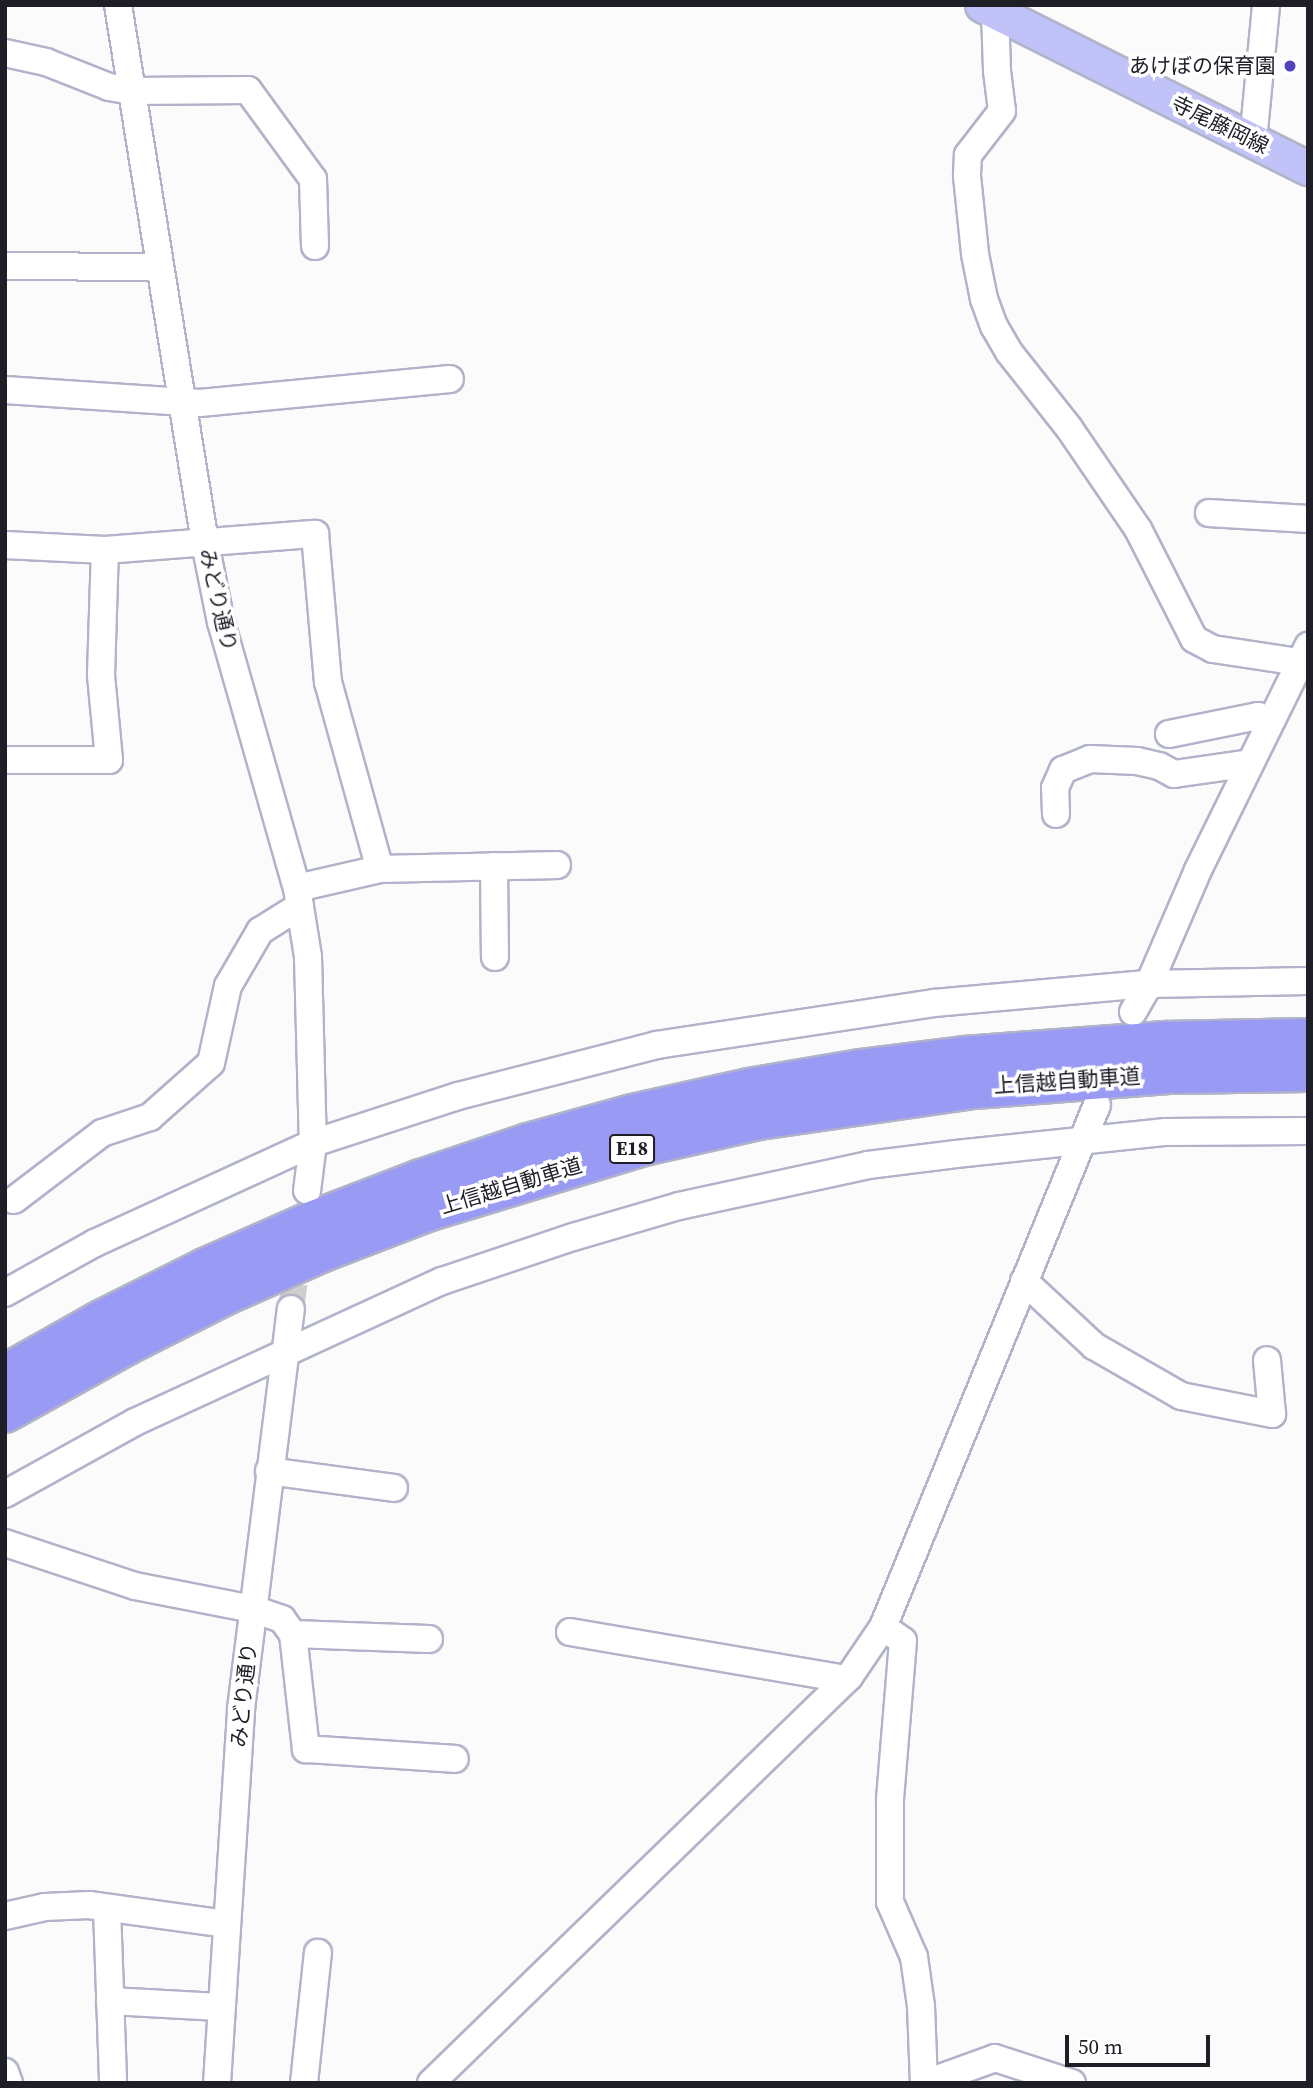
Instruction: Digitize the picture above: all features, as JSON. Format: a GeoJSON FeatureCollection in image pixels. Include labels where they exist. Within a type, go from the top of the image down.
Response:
{"type":"FeatureCollection","features":[{"type":"Feature","properties":{"kind":"highway","name":"上信越自動車道"},"geometry":{"type":"LineString","coordinates":[[5,1374],[137,1302],[314,1220],[492,1155],[632,1114],[761,1086],[860,1069],[964,1056],[1165,1041],[1308,1038]]}},
{"type":"Feature","properties":{"kind":"highway","name":"上信越自動車道"},"geometry":{"type":"LineString","coordinates":[[5,1413],[127,1345],[224,1296],[323,1252],[442,1207],[644,1146],[759,1120],[974,1089],[1154,1075],[1308,1072]]}},
{"type":"Feature","properties":{"kind":"main road","name":"寺尾藤岡線"},"geometry":{"type":"LineString","coordinates":[[989,8],[1169,101],[1308,168]]}},
{"type":"Feature","properties":{"kind":"street","name":"みどり通り"},"geometry":{"type":"LineString","coordinates":[[118,5],[205,543],[221,622],[299,897],[308,957],[313,1143],[307,1191]]}},
{"type":"Feature","properties":{"kind":"street"},"geometry":{"type":"LineString","coordinates":[[1253,141],[1266,5]]}},
{"type":"Feature","properties":{"kind":"street"},"geometry":{"type":"LineString","coordinates":[[989,8],[1003,111],[968,155],[967,176],[975,254],[984,299],[994,326],[1009,352],[1069,428],[1138,529],[1194,639],[1213,649],[1303,654],[1198,870],[1149,984],[1133,1012]]}},
{"type":"Feature","properties":{"kind":"street"},"geometry":{"type":"LineString","coordinates":[[5,53],[46,62],[109,87],[132,91],[248,90],[313,179],[315,246]]}},
{"type":"Feature","properties":{"kind":"street"},"geometry":{"type":"LineString","coordinates":[[5,266],[160,267]]}},
{"type":"Feature","properties":{"kind":"street"},"geometry":{"type":"LineString","coordinates":[[5,390],[183,401],[226,401],[450,379]]}},
{"type":"Feature","properties":{"kind":"street"},"geometry":{"type":"LineString","coordinates":[[1209,513],[1308,519]]}},
{"type":"Feature","properties":{"kind":"street"},"geometry":{"type":"LineString","coordinates":[[5,545],[105,550],[315,534],[328,681],[380,869]]}},
{"type":"Feature","properties":{"kind":"street"},"geometry":{"type":"LineString","coordinates":[[5,760],[109,760],[102,675],[105,550]]}},
{"type":"Feature","properties":{"kind":"street"},"geometry":{"type":"LineString","coordinates":[[1169,734],[1258,716],[1266,729]]}},
{"type":"Feature","properties":{"kind":"street"},"geometry":{"type":"LineString","coordinates":[[1056,814],[1055,788],[1063,770],[1090,759],[1137,761],[1159,766],[1174,774],[1250,763]]}},
{"type":"Feature","properties":{"kind":"street"},"geometry":{"type":"LineString","coordinates":[[8,1198],[102,1133],[150,1117],[211,1063],[228,986],[260,931],[299,897],[380,869],[558,865]]}},
{"type":"Feature","properties":{"kind":"street"},"geometry":{"type":"LineString","coordinates":[[494,866],[495,957]]}},
{"type":"Feature","properties":{"kind":"street"},"geometry":{"type":"LineString","coordinates":[[5,1293],[95,1243],[313,1143],[458,1096],[657,1045],[934,1003],[1149,984],[1308,981]]}},
{"type":"Feature","properties":{"kind":"street"},"geometry":{"type":"LineString","coordinates":[[431,2083],[846,1679],[883,1627],[1097,1105]]}},
{"type":"Feature","properties":{"kind":"street"},"geometry":{"type":"LineString","coordinates":[[5,1494],[135,1422],[442,1281],[573,1237],[679,1206],[868,1165],[1166,1132],[1308,1131]]}},
{"type":"Feature","properties":{"kind":"street"},"geometry":{"type":"LineString","coordinates":[[1024,1281],[1094,1346],[1181,1396],[1272,1414],[1267,1360]]}},
{"type":"Feature","properties":{"kind":"street","name":"みどり通り"},"geometry":{"type":"LineString","coordinates":[[217,2083],[240,1709],[291,1309]]}},
{"type":"Feature","properties":{"kind":"street"},"geometry":{"type":"LineString","coordinates":[[269,1471],[394,1488]]}},
{"type":"Feature","properties":{"kind":"street"},"geometry":{"type":"LineString","coordinates":[[5,1544],[135,1586],[253,1609],[282,1619],[293,1634],[306,1749],[454,1759]]}},
{"type":"Feature","properties":{"kind":"street"},"geometry":{"type":"LineString","coordinates":[[883,1627],[903,1642],[890,1800],[890,1902],[914,1957],[921,2006],[925,2083],[995,2058],[1072,2083]]}},
{"type":"Feature","properties":{"kind":"street"},"geometry":{"type":"LineString","coordinates":[[570,1632],[846,1679]]}},
{"type":"Feature","properties":{"kind":"street"},"geometry":{"type":"LineString","coordinates":[[293,1634],[429,1639]]}},
{"type":"Feature","properties":{"kind":"street"},"geometry":{"type":"LineString","coordinates":[[5,1916],[45,1907],[107,1908],[226,1924]]}},
{"type":"Feature","properties":{"kind":"street"},"geometry":{"type":"LineString","coordinates":[[107,1908],[113,2083]]}},
{"type":"Feature","properties":{"kind":"street"},"geometry":{"type":"LineString","coordinates":[[304,2083],[317,1953]]}},
{"type":"Feature","properties":{"kind":"street"},"geometry":{"type":"LineString","coordinates":[[110,2001],[220,2007]]}},
{"type":"Feature","properties":{"kind":"street"},"geometry":{"type":"LineString","coordinates":[[5,2073],[9,2083]]}},
{"type":"Feature","properties":{"kind":"tunnel"},"geometry":{"type":"LineString","coordinates":[[291,1309],[299,1252]]}},
{"type":"Feature","properties":{"kind":"place","name":"あけぼの保育園"},"geometry":{"type":"Point","coordinates":[1290,66]}}]}
